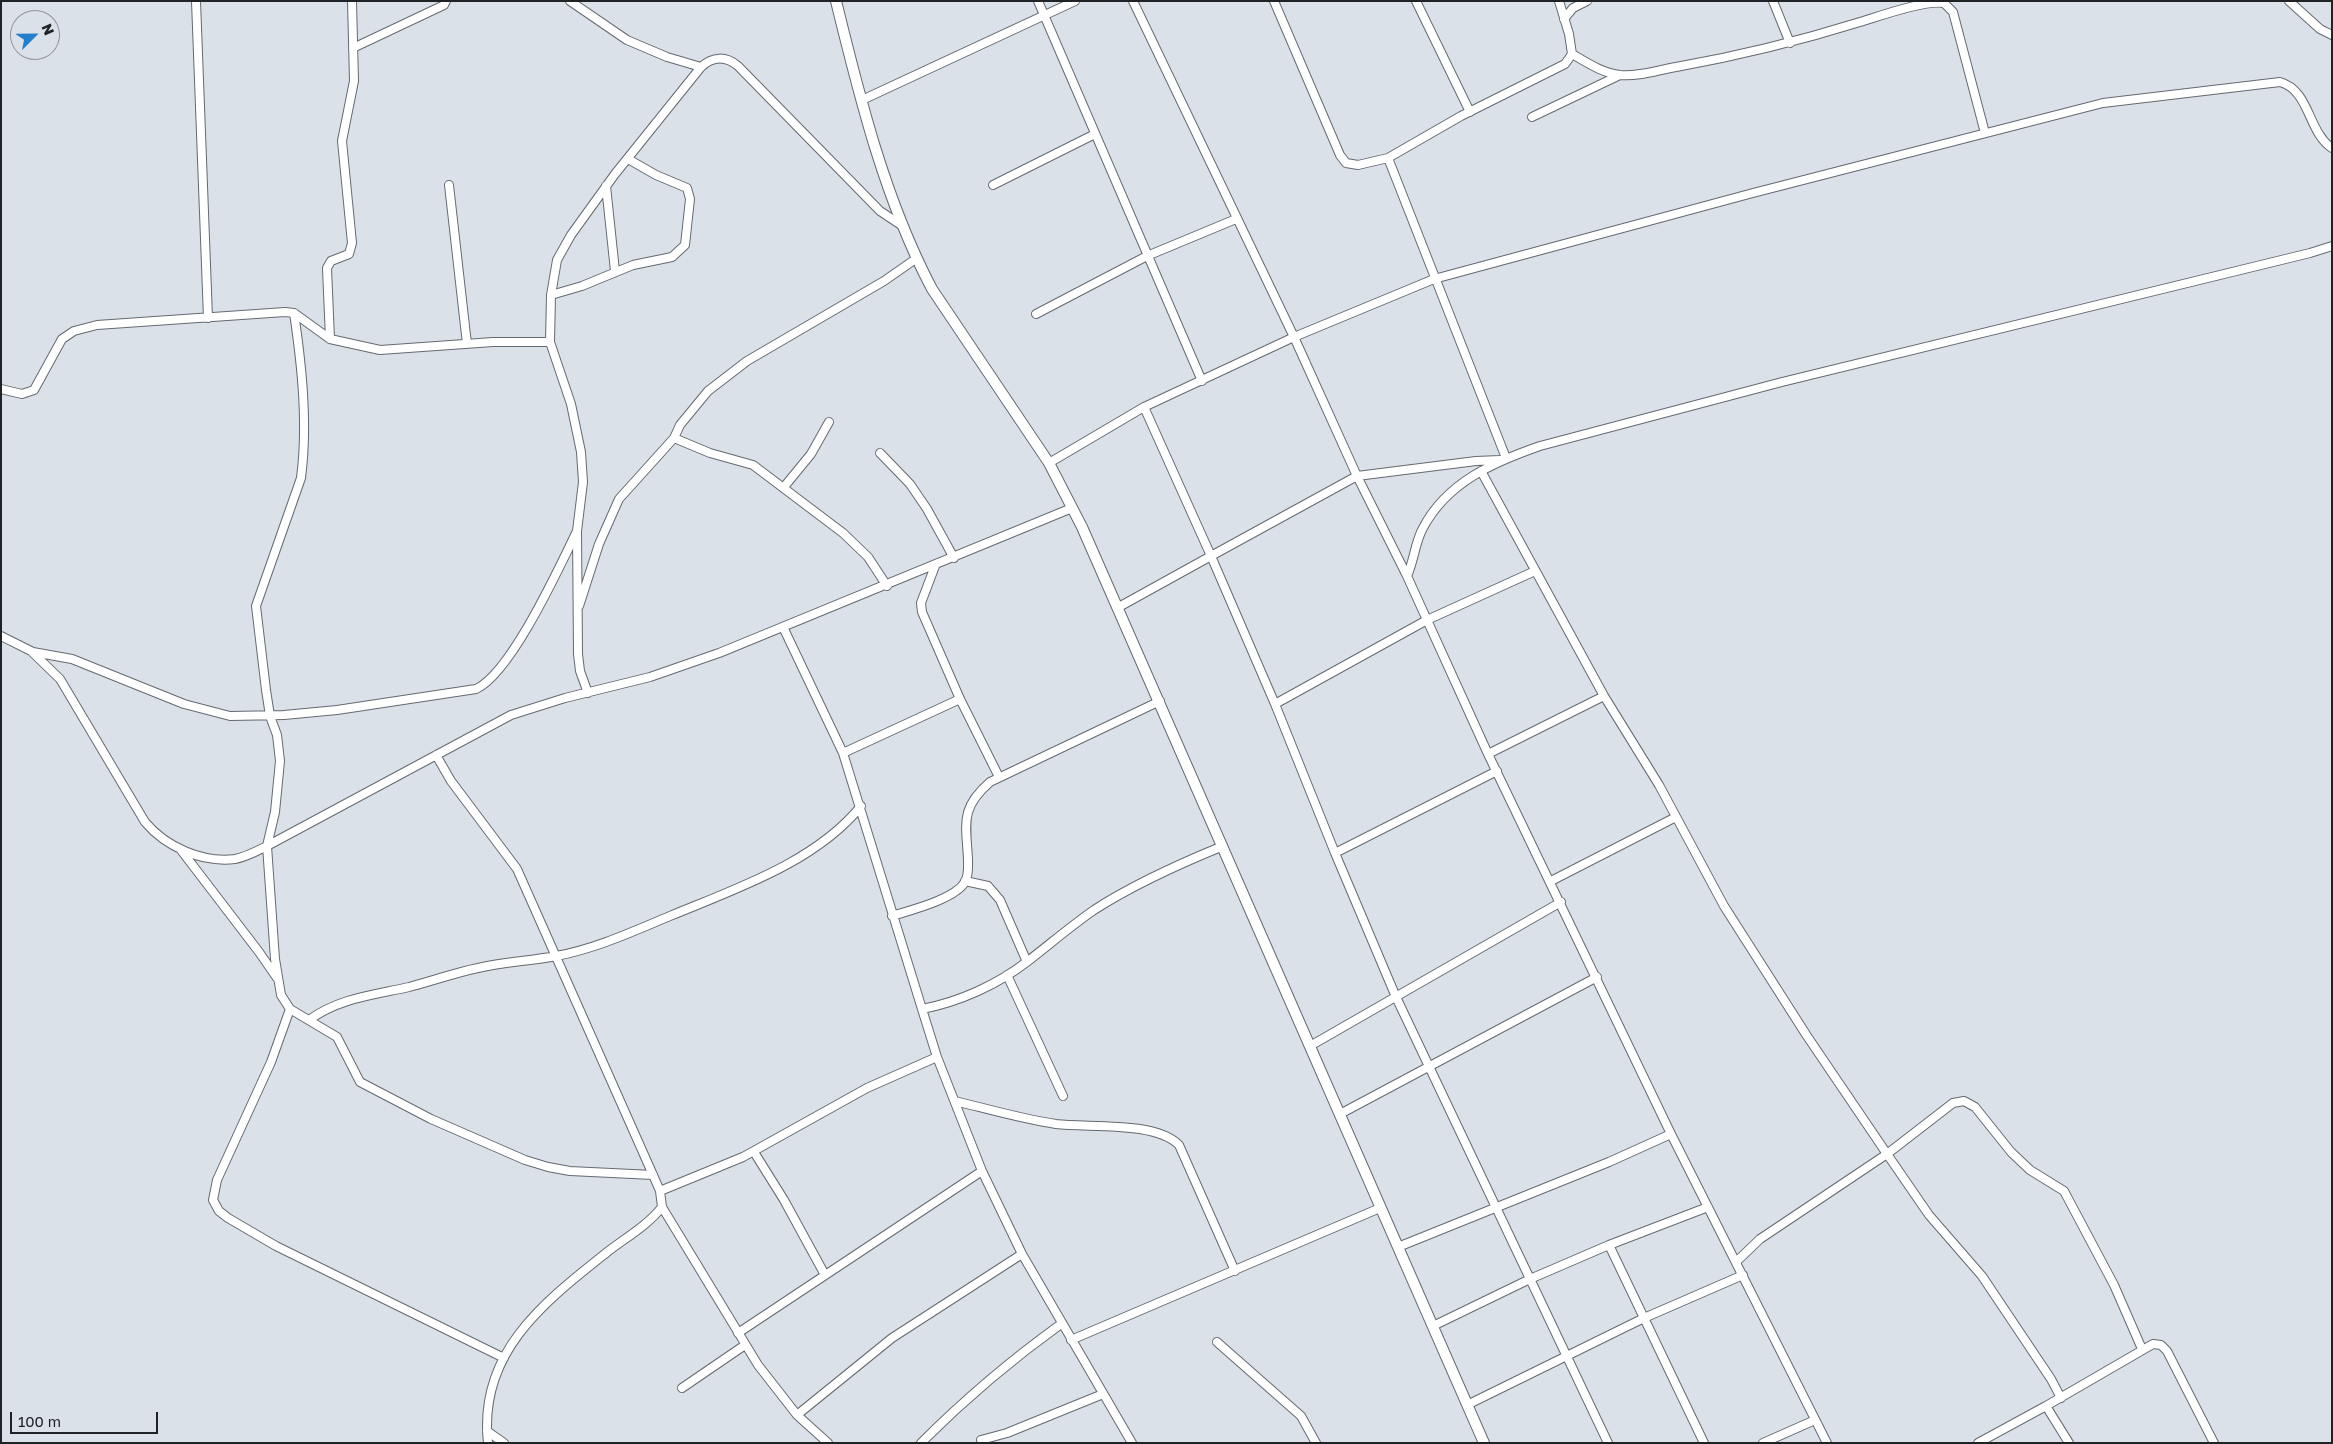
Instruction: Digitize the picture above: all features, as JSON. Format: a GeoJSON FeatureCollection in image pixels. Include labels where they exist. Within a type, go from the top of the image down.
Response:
{"type":"FeatureCollection","features":[{"type":"Feature","properties":{"kind":"street"},"geometry":{"type":"LineString","coordinates":[[196,1],[208,318]]}},
{"type":"Feature","properties":{"kind":"street"},"geometry":{"type":"LineString","coordinates":[[330,339],[328,266],[331,261],[349,254],[352,243],[342,141],[354,81],[352,1]]}},
{"type":"Feature","properties":{"kind":"street"},"geometry":{"type":"LineString","coordinates":[[353,48],[444,6],[446,1]]}},
{"type":"Feature","properties":{"kind":"street"},"geometry":{"type":"LineString","coordinates":[[570,1],[626,40],[667,57],[701,67]]}},
{"type":"Feature","properties":{"kind":"street"},"geometry":{"type":"LineString","coordinates":[[836,1],[862,100],[885,176],[917,258],[932,289],[1049,462],[1072,508],[1160,701],[1484,1443]]}},
{"type":"Feature","properties":{"kind":"street"},"geometry":{"type":"LineString","coordinates":[[1038,1],[1202,381]]}},
{"type":"Feature","properties":{"kind":"street"},"geometry":{"type":"LineString","coordinates":[[862,100],[1075,1]]}},
{"type":"Feature","properties":{"kind":"street"},"geometry":{"type":"LineString","coordinates":[[1133,1],[1294,337],[1357,476],[1408,576],[1488,754],[1551,881],[1671,1134],[1827,1443]]}},
{"type":"Feature","properties":{"kind":"street"},"geometry":{"type":"LineString","coordinates":[[1274,1],[1340,155],[1346,163],[1358,165],[1388,158],[1470,112],[1565,64],[1572,54],[1559,1]]}},
{"type":"Feature","properties":{"kind":"street"},"geometry":{"type":"LineString","coordinates":[[1416,1],[1470,112]]}},
{"type":"Feature","properties":{"kind":"street"},"geometry":{"type":"LineString","coordinates":[[1564,19],[1573,8],[1587,1]]}},
{"type":"Feature","properties":{"kind":"street"},"geometry":{"type":"LineString","coordinates":[[1773,1],[1790,42]]}},
{"type":"Feature","properties":{"kind":"street"},"geometry":{"type":"LineString","coordinates":[[2289,1],[2320,29],[2332,35]]}},
{"type":"Feature","properties":{"kind":"street"},"geometry":{"type":"LineString","coordinates":[[1532,117],[1620,75],[1721,59],[1790,42],[1880,16],[1932,3],[1944,3],[1953,12],[1985,133]]}},
{"type":"Feature","properties":{"kind":"street"},"geometry":{"type":"LineString","coordinates":[[1572,54],[1602,70],[1620,75]]}},
{"type":"Feature","properties":{"kind":"street"},"geometry":{"type":"LineString","coordinates":[[588,693],[584,686],[579,663],[577,531],[584,482],[581,452],[571,404],[550,342],[551,295],[557,260],[571,236],[606,186],[701,67],[710,61],[722,58],[729,59],[738,66],[880,211],[904,227]]}},
{"type":"Feature","properties":{"kind":"street"},"geometry":{"type":"LineString","coordinates":[[1049,462],[1144,407],[1294,337],[1434,279],[1985,133],[2110,102],[2173,93],[2225,90],[2274,81],[2284,83],[2296,92],[2321,139],[2332,148]]}},
{"type":"Feature","properties":{"kind":"street"},"geometry":{"type":"LineString","coordinates":[[993,185],[1095,134]]}},
{"type":"Feature","properties":{"kind":"street"},"geometry":{"type":"LineString","coordinates":[[1388,158],[1504,459]]}},
{"type":"Feature","properties":{"kind":"street"},"geometry":{"type":"LineString","coordinates":[[551,295],[582,286],[615,271],[672,257],[685,245],[690,199],[686,186],[656,175],[628,159]]}},
{"type":"Feature","properties":{"kind":"street"},"geometry":{"type":"LineString","coordinates":[[448,185],[467,344]]}},
{"type":"Feature","properties":{"kind":"street"},"geometry":{"type":"LineString","coordinates":[[606,186],[615,271]]}},
{"type":"Feature","properties":{"kind":"street"},"geometry":{"type":"LineString","coordinates":[[1036,314],[1147,256],[1236,219]]}},
{"type":"Feature","properties":{"kind":"street"},"geometry":{"type":"LineString","coordinates":[[1408,576],[1422,529],[1436,507],[1465,480],[1504,459],[1590,432],[1782,382],[2310,253],[2332,246]]}},
{"type":"Feature","properties":{"kind":"street"},"geometry":{"type":"LineString","coordinates":[[579,606],[599,544],[619,499],[674,438],[680,425],[698,403],[723,378],[747,361],[884,281],[917,258]]}},
{"type":"Feature","properties":{"kind":"street"},"geometry":{"type":"LineString","coordinates":[[1,389],[22,394],[34,390],[62,339],[74,331],[97,326],[285,312],[294,313],[330,339],[380,350],[467,344],[550,342]]}},
{"type":"Feature","properties":{"kind":"street"},"geometry":{"type":"LineString","coordinates":[[294,313],[302,362],[303,459],[301,478],[256,606],[256,620],[270,716],[277,735],[279,783],[267,846],[278,980],[281,995],[290,1009],[337,1037],[356,1077],[364,1085],[471,1138],[525,1160],[548,1167],[570,1171],[653,1174]]}},
{"type":"Feature","properties":{"kind":"street"},"geometry":{"type":"LineString","coordinates":[[1144,407],[1275,704],[1335,854],[1396,997],[1431,1066],[1608,1443]]}},
{"type":"Feature","properties":{"kind":"street"},"geometry":{"type":"LineString","coordinates":[[784,487],[811,454],[829,422]]}},
{"type":"Feature","properties":{"kind":"street"},"geometry":{"type":"LineString","coordinates":[[674,438],[710,452],[748,462],[784,487],[819,514],[868,557],[887,586]]}},
{"type":"Feature","properties":{"kind":"street"},"geometry":{"type":"LineString","coordinates":[[880,453],[910,484],[927,509],[954,558]]}},
{"type":"Feature","properties":{"kind":"street"},"geometry":{"type":"LineString","coordinates":[[1118,608],[1357,476],[1504,459]]}},
{"type":"Feature","properties":{"kind":"street"},"geometry":{"type":"LineString","coordinates":[[1481,471],[1604,696],[1676,816],[1724,906],[1807,1036],[1887,1154],[1929,1215],[1982,1276],[2050,1379],[2060,1398]]}},
{"type":"Feature","properties":{"kind":"street"},"geometry":{"type":"LineString","coordinates":[[31,651],[60,678],[145,822],[156,835],[181,850],[202,856],[234,859],[248,856],[511,715],[565,698],[650,678],[887,586],[1072,508]]}},
{"type":"Feature","properties":{"kind":"street"},"geometry":{"type":"LineString","coordinates":[[1,636],[31,651],[72,659],[184,704],[230,716],[270,716],[337,710],[460,692],[483,686],[501,669],[531,620],[577,531]]}},
{"type":"Feature","properties":{"kind":"street"},"geometry":{"type":"LineString","coordinates":[[935,566],[921,607],[960,698],[999,777]]}},
{"type":"Feature","properties":{"kind":"street"},"geometry":{"type":"LineString","coordinates":[[1275,704],[1427,620],[1535,571]]}},
{"type":"Feature","properties":{"kind":"street"},"geometry":{"type":"LineString","coordinates":[[783,627],[843,752],[861,806],[872,853],[922,1009],[982,1171],[1022,1254],[1061,1324],[1132,1443]]}},
{"type":"Feature","properties":{"kind":"street"},"geometry":{"type":"LineString","coordinates":[[1488,754],[1604,696]]}},
{"type":"Feature","properties":{"kind":"street"},"geometry":{"type":"LineString","coordinates":[[843,752],[960,698]]}},
{"type":"Feature","properties":{"kind":"street"},"geometry":{"type":"LineString","coordinates":[[892,916],[937,901],[965,881],[968,872],[966,827],[972,799],[990,782],[1160,701]]}},
{"type":"Feature","properties":{"kind":"street"},"geometry":{"type":"LineString","coordinates":[[436,755],[460,794],[517,869],[653,1174],[660,1191],[662,1207],[738,1333],[778,1392],[797,1415],[828,1443]]}},
{"type":"Feature","properties":{"kind":"street"},"geometry":{"type":"LineString","coordinates":[[1335,854],[1497,772]]}},
{"type":"Feature","properties":{"kind":"street"},"geometry":{"type":"LineString","coordinates":[[310,1020],[319,1013],[346,1000],[410,987],[476,968],[557,956],[616,937],[752,882],[817,846],[841,828],[861,806]]}},
{"type":"Feature","properties":{"kind":"street"},"geometry":{"type":"LineString","coordinates":[[1551,881],[1676,816]]}},
{"type":"Feature","properties":{"kind":"street"},"geometry":{"type":"LineString","coordinates":[[922,1009],[962,998],[1007,975],[1095,910],[1150,878],[1223,846]]}},
{"type":"Feature","properties":{"kind":"street"},"geometry":{"type":"LineString","coordinates":[[181,850],[259,952],[278,980]]}},
{"type":"Feature","properties":{"kind":"street"},"geometry":{"type":"LineString","coordinates":[[965,881],[988,886],[1000,900],[1027,962]]}},
{"type":"Feature","properties":{"kind":"street"},"geometry":{"type":"LineString","coordinates":[[1310,1046],[1561,902]]}},
{"type":"Feature","properties":{"kind":"street"},"geometry":{"type":"LineString","coordinates":[[1007,975],[1064,1096]]}},
{"type":"Feature","properties":{"kind":"street"},"geometry":{"type":"LineString","coordinates":[[1340,1114],[1597,977]]}},
{"type":"Feature","properties":{"kind":"street"},"geometry":{"type":"LineString","coordinates":[[290,1009],[271,1062],[217,1180],[213,1192],[215,1204],[228,1218],[276,1246],[504,1358]]}},
{"type":"Feature","properties":{"kind":"street"},"geometry":{"type":"LineString","coordinates":[[660,1191],[754,1152],[867,1088],[938,1056]]}},
{"type":"Feature","properties":{"kind":"street"},"geometry":{"type":"LineString","coordinates":[[955,1101],[1056,1124],[1129,1129],[1165,1135],[1173,1139],[1179,1146],[1235,1271]]}},
{"type":"Feature","properties":{"kind":"street"},"geometry":{"type":"LineString","coordinates":[[1736,1262],[1760,1239],[1887,1154],[1953,1103],[1964,1101],[1974,1107],[2011,1152],[2030,1170],[2064,1191],[2114,1285],[2142,1349]]}},
{"type":"Feature","properties":{"kind":"street"},"geometry":{"type":"LineString","coordinates":[[1398,1247],[1609,1162],[1671,1134]]}},
{"type":"Feature","properties":{"kind":"street"},"geometry":{"type":"LineString","coordinates":[[754,1152],[784,1200],[825,1275]]}},
{"type":"Feature","properties":{"kind":"street"},"geometry":{"type":"LineString","coordinates":[[738,1333],[982,1171]]}},
{"type":"Feature","properties":{"kind":"street"},"geometry":{"type":"LineString","coordinates":[[488,1443],[488,1393],[495,1374],[520,1331],[546,1303],[644,1225],[662,1207]]}},
{"type":"Feature","properties":{"kind":"street"},"geometry":{"type":"LineString","coordinates":[[1433,1326],[1530,1278],[1609,1244],[1708,1207]]}},
{"type":"Feature","properties":{"kind":"street"},"geometry":{"type":"LineString","coordinates":[[1071,1340],[1380,1208]]}},
{"type":"Feature","properties":{"kind":"street"},"geometry":{"type":"LineString","coordinates":[[1609,1244],[1704,1443]]}},
{"type":"Feature","properties":{"kind":"street"},"geometry":{"type":"LineString","coordinates":[[797,1415],[892,1338],[1022,1254]]}},
{"type":"Feature","properties":{"kind":"street"},"geometry":{"type":"LineString","coordinates":[[1468,1405],[1644,1318],[1743,1275]]}},
{"type":"Feature","properties":{"kind":"street"},"geometry":{"type":"LineString","coordinates":[[920,1443],[953,1411],[1027,1348],[1061,1324]]}},
{"type":"Feature","properties":{"kind":"street"},"geometry":{"type":"LineString","coordinates":[[1217,1342],[1301,1416],[1316,1443]]}},
{"type":"Feature","properties":{"kind":"street"},"geometry":{"type":"LineString","coordinates":[[682,1388],[745,1344]]}},
{"type":"Feature","properties":{"kind":"street"},"geometry":{"type":"LineString","coordinates":[[1978,1443],[2153,1344],[2161,1345],[2167,1351],[2214,1443]]}},
{"type":"Feature","properties":{"kind":"street"},"geometry":{"type":"LineString","coordinates":[[981,1440],[1007,1433],[1103,1394]]}},
{"type":"Feature","properties":{"kind":"street"},"geometry":{"type":"LineString","coordinates":[[2046,1406],[2069,1443]]}},
{"type":"Feature","properties":{"kind":"street"},"geometry":{"type":"LineString","coordinates":[[1763,1443],[1815,1420]]}},
{"type":"Feature","properties":{"kind":"street"},"geometry":{"type":"LineString","coordinates":[[487,1431],[504,1443]]}}]}
